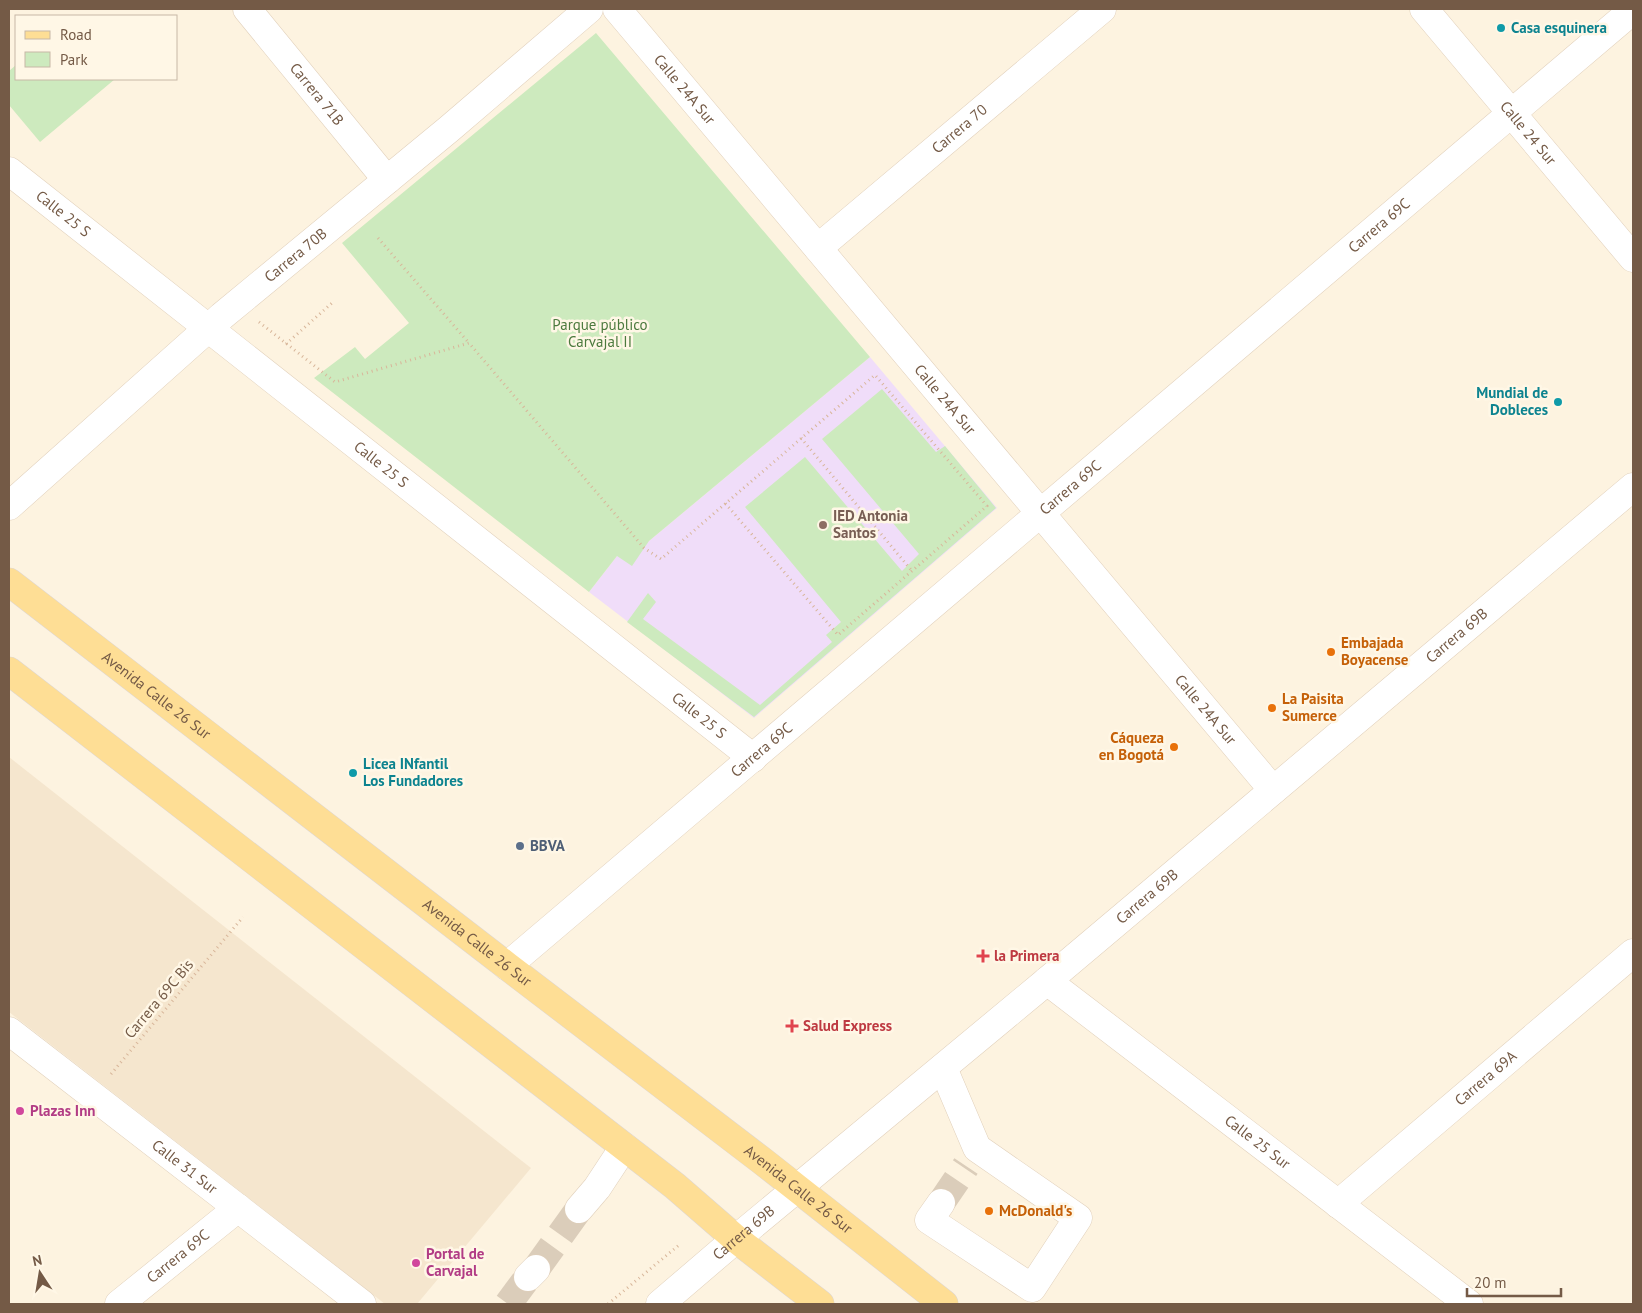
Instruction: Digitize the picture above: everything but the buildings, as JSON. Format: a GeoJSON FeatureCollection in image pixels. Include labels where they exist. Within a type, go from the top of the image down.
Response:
{"type":"FeatureCollection","features":[{"type":"Feature","properties":{"kind":"main road","name":"Avenida Calle 26 Sur"},"geometry":{"type":"LineString","coordinates":[[9,582],[797,1188],[944,1304]]}},
{"type":"Feature","properties":{"kind":"main road"},"geometry":{"type":"LineString","coordinates":[[9,672],[675,1186],[736,1239],[820,1304]]}},
{"type":"Feature","properties":{"kind":"street","name":"Carrera 71B"},"geometry":{"type":"LineString","coordinates":[[248,9],[387,180]]}},
{"type":"Feature","properties":{"kind":"street","name":"Carrera 70B"},"geometry":{"type":"LineString","coordinates":[[9,506],[208,328],[450,129],[589,9]]}},
{"type":"Feature","properties":{"kind":"street","name":"Calle 24A Sur"},"geometry":{"type":"LineString","coordinates":[[617,9],[1273,790]]}},
{"type":"Feature","properties":{"kind":"street","name":"Carrera 70"},"geometry":{"type":"LineString","coordinates":[[818,248],[1102,9]]}},
{"type":"Feature","properties":{"kind":"street","name":"Calle 24 Sur"},"geometry":{"type":"LineString","coordinates":[[1424,9],[1633,258]]}},
{"type":"Feature","properties":{"kind":"street","name":"Carrera 69C"},"geometry":{"type":"LineString","coordinates":[[507,966],[1633,10]]}},
{"type":"Feature","properties":{"kind":"street","name":"Calle 25 S"},"geometry":{"type":"LineString","coordinates":[[9,171],[753,758]]}},
{"type":"Feature","properties":{"kind":"street","name":"Carrera 69B"},"geometry":{"type":"LineString","coordinates":[[660,1304],[1633,488]]}},
{"type":"Feature","properties":{"kind":"street","name":"Carrera 69A"},"geometry":{"type":"LineString","coordinates":[[1338,1204],[1633,953]]}},
{"type":"Feature","properties":{"kind":"street","name":"Calle 25 Sur"},"geometry":{"type":"LineString","coordinates":[[1047,981],[1469,1304]]}},
{"type":"Feature","properties":{"kind":"street","name":"Calle 31 Sur"},"geometry":{"type":"LineString","coordinates":[[9,1031],[362,1304]]}},
{"type":"Feature","properties":{"kind":"street"},"geometry":{"type":"LineString","coordinates":[[941,1203],[929,1220],[1032,1288],[1078,1218],[971,1157],[942,1068]]}},
{"type":"Feature","properties":{"kind":"street"},"geometry":{"type":"LineString","coordinates":[[579,1209],[597,1188],[624,1147]]}},
{"type":"Feature","properties":{"kind":"street","name":"Carrera 69C"},"geometry":{"type":"LineString","coordinates":[[119,1304],[238,1208]]}},
{"type":"Feature","properties":{"kind":"path"},"geometry":{"type":"LineString","coordinates":[[378,238],[644,548],[661,558],[725,503],[801,438],[875,376],[987,506],[838,635],[725,503]]}},
{"type":"Feature","properties":{"kind":"path"},"geometry":{"type":"LineString","coordinates":[[286,344],[332,303]]}},
{"type":"Feature","properties":{"kind":"path"},"geometry":{"type":"LineString","coordinates":[[253,317],[335,382],[470,344]]}},
{"type":"Feature","properties":{"kind":"path"},"geometry":{"type":"LineString","coordinates":[[801,438],[912,571]]}},
{"type":"Feature","properties":{"kind":"path","name":"Carrera 69C Bis"},"geometry":{"type":"LineString","coordinates":[[92,1095],[243,917]]}},
{"type":"Feature","properties":{"kind":"path"},"geometry":{"type":"LineString","coordinates":[[608,1304],[679,1245]]}},
{"type":"Feature","properties":{"kind":"shaded area","name":"IED Antonia Santos"},"geometry":{"type":"Polygon","coordinates":[[[870,357],[997,508],[754,718],[589,592],[617,556],[649,541],[870,357]]]}},
{"type":"Feature","properties":{"kind":"shaded area"},"geometry":{"type":"Polygon","coordinates":[[[9,757],[531,1168],[417,1304],[385,1304],[9,1012],[9,757]]]}},
{"type":"Feature","properties":{"kind":"green space","name":"Parque público Carvajal II"},"geometry":{"type":"Polygon","coordinates":[[[596,33],[870,357],[649,541],[632,566],[617,556],[589,592],[314,378],[355,347],[365,359],[409,323],[342,243],[596,33]]]}},
{"type":"Feature","properties":{"kind":"green space"},"geometry":{"type":"Polygon","coordinates":[[[15,66],[15,80],[114,80],[40,142],[9,105],[9,71],[15,66]]]}},
{"type":"Feature","properties":{"kind":"green space"},"geometry":{"type":"Polygon","coordinates":[[[882,389],[936,452],[945,446],[996,508],[754,717],[627,622],[648,593],[656,602],[643,619],[760,705],[832,642],[826,635],[841,622],[745,507],[805,457],[902,571],[919,554],[822,439],[882,389]]]}},
{"type":"Feature","properties":{"kind":"tunnel"},"geometry":{"type":"LineString","coordinates":[[941,1203],[966,1166]]}},
{"type":"Feature","properties":{"kind":"tunnel"},"geometry":{"type":"LineString","coordinates":[[536,1269],[579,1209]]}},
{"type":"Feature","properties":{"kind":"tunnel"},"geometry":{"type":"LineString","coordinates":[[508,1304],[528,1277]]}},
{"type":"Feature","properties":{"kind":"place","name":"Casa esquinera"},"geometry":{"type":"Point","coordinates":[1501,28]}},
{"type":"Feature","properties":{"kind":"place","name":"Mundial de Dobleces"},"geometry":{"type":"Point","coordinates":[1558,402]}},
{"type":"Feature","properties":{"kind":"place","name":"IED Antonia Santos"},"geometry":{"type":"Point","coordinates":[823,525]}},
{"type":"Feature","properties":{"kind":"place","name":"Embajada Boyacense"},"geometry":{"type":"Point","coordinates":[1331,652]}},
{"type":"Feature","properties":{"kind":"place","name":"La Paisita Sumerce"},"geometry":{"type":"Point","coordinates":[1272,708]}},
{"type":"Feature","properties":{"kind":"place","name":"Cáqueza en Bogotá"},"geometry":{"type":"Point","coordinates":[1174,747]}},
{"type":"Feature","properties":{"kind":"place","name":"Licea INfantil Los Fundadores"},"geometry":{"type":"Point","coordinates":[353,773]}},
{"type":"Feature","properties":{"kind":"place","name":"BBVA"},"geometry":{"type":"Point","coordinates":[520,846]}},
{"type":"Feature","properties":{"kind":"place","name":"la Primera"},"geometry":{"type":"Point","coordinates":[983,956]}},
{"type":"Feature","properties":{"kind":"place","name":"Salud Express"},"geometry":{"type":"Point","coordinates":[792,1026]}},
{"type":"Feature","properties":{"kind":"place","name":"Plazas Inn"},"geometry":{"type":"Point","coordinates":[20,1111]}},
{"type":"Feature","properties":{"kind":"place","name":"McDonald's"},"geometry":{"type":"Point","coordinates":[989,1211]}},
{"type":"Feature","properties":{"kind":"place","name":"Portal de Carvajal"},"geometry":{"type":"Point","coordinates":[416,1263]}}]}
